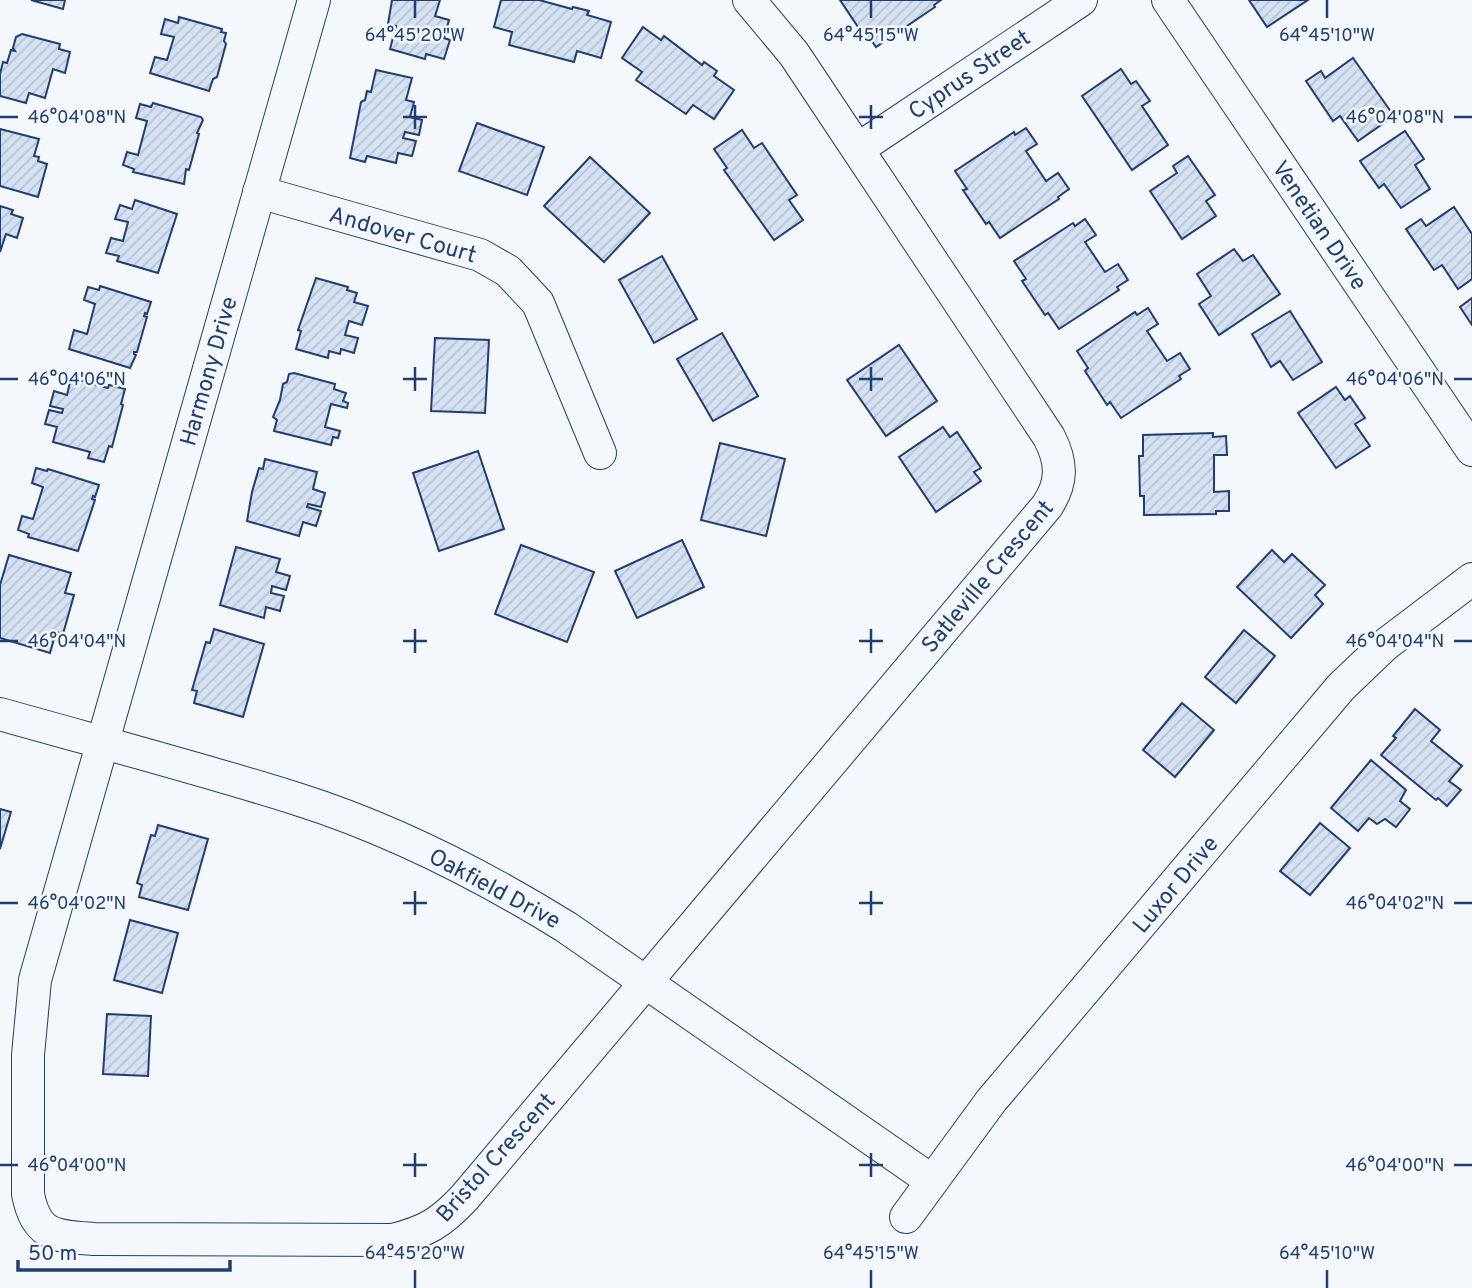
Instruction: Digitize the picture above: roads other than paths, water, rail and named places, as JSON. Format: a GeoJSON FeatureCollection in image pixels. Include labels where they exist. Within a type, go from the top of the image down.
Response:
{"type":"FeatureCollection","features":[{"type":"Feature","properties":{"kind":"street","name":"Harmony Drive"},"geometry":{"type":"LineString","coordinates":[[101,743],[314,0]]}},
{"type":"Feature","properties":{"kind":"street","name":"Satleville Crescent"},"geometry":{"type":"LineString","coordinates":[[646,982],[1047,506],[1055,494],[1059,480],[1058,458],[1049,437],[794,54],[749,0]]}},
{"type":"Feature","properties":{"kind":"street","name":"Cyprus Street"},"geometry":{"type":"LineString","coordinates":[[858,149],[1081,0]]}},
{"type":"Feature","properties":{"kind":"street","name":"Venetian Drive"},"geometry":{"type":"LineString","coordinates":[[1168,0],[1472,450]]}},
{"type":"Feature","properties":{"kind":"street","name":"Andover Court"},"geometry":{"type":"LineString","coordinates":[[259,192],[481,255],[508,271],[530,293],[544,315],[600,453]]}},
{"type":"Feature","properties":{"kind":"street","name":"Luxor Drive"},"geometry":{"type":"LineString","coordinates":[[906,1217],[990,1101],[1341,687],[1385,645],[1472,579]]}},
{"type":"Feature","properties":{"kind":"street","name":"Oakfield Drive"},"geometry":{"type":"LineString","coordinates":[[0,713],[299,799],[442,858],[525,901],[566,926],[932,1181]]}},
{"type":"Feature","properties":{"kind":"street","name":"Bristol Crescent"},"geometry":{"type":"LineString","coordinates":[[101,743],[41,953],[32,1000],[27,1131],[28,1194],[32,1211],[40,1226],[52,1234],[94,1239],[393,1240],[432,1227],[457,1205],[646,982]]}}]}
